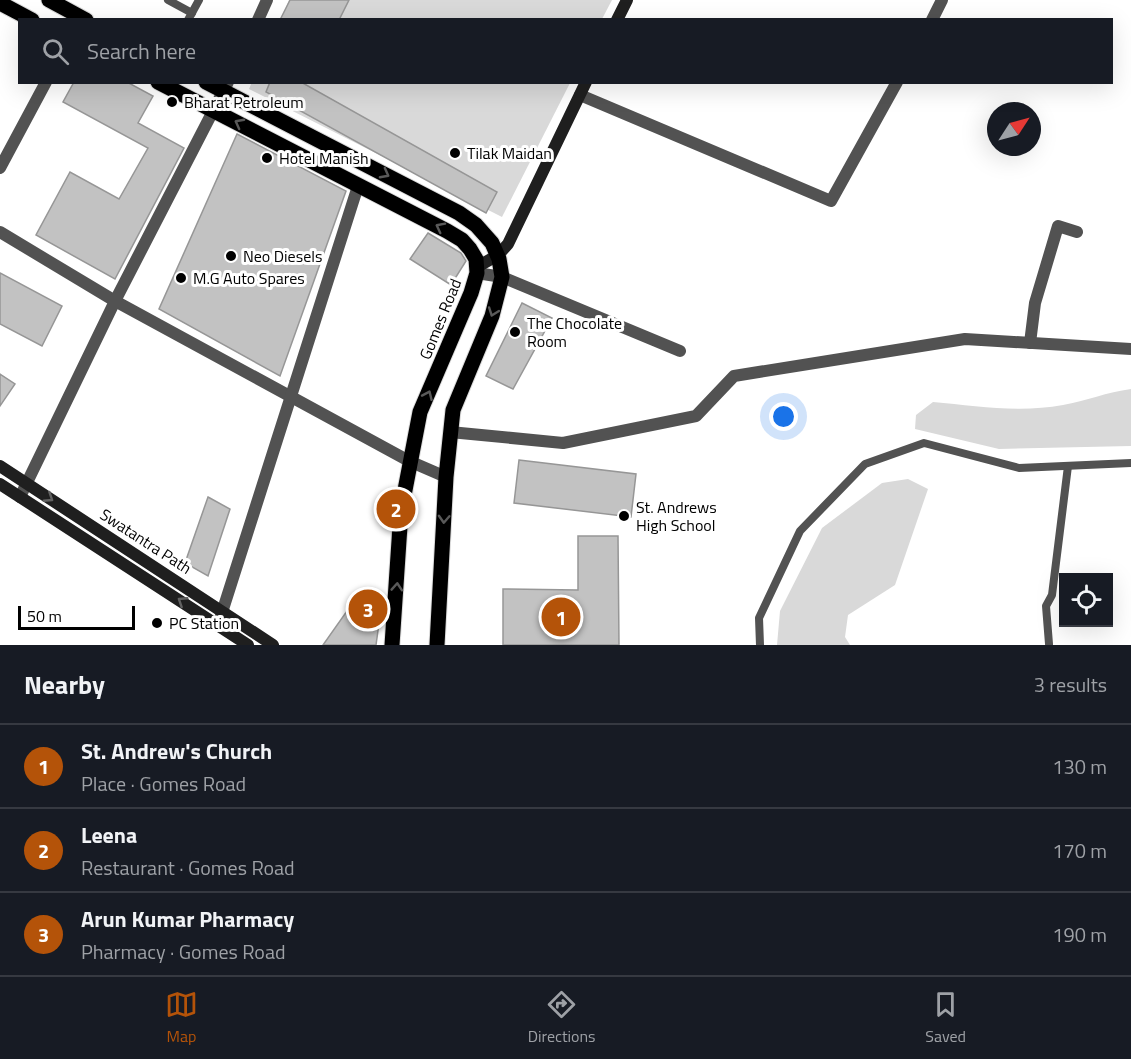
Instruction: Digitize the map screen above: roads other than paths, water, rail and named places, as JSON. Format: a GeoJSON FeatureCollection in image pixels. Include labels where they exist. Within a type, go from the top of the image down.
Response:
{"type":"FeatureCollection","features":[{"type":"Feature","properties":{"kind":"main road"},"geometry":{"type":"LineString","coordinates":[[49,0],[82,18]]}},
{"type":"Feature","properties":{"kind":"main road"},"geometry":{"type":"LineString","coordinates":[[0,3],[28,18]]}},
{"type":"Feature","properties":{"kind":"main road","name":"Gomes Road"},"geometry":{"type":"LineString","coordinates":[[162,84],[462,240],[475,256],[477,270],[471,293],[420,412],[401,511],[392,645]]}},
{"type":"Feature","properties":{"kind":"main road"},"geometry":{"type":"LineString","coordinates":[[225,87],[459,213],[481,230],[498,255],[502,278],[492,316],[453,410],[446,477],[437,645]]}},
{"type":"Feature","properties":{"kind":"street"},"geometry":{"type":"LineString","coordinates":[[259,18],[267,0]]}},
{"type":"Feature","properties":{"kind":"street"},"geometry":{"type":"LineString","coordinates":[[618,18],[627,0]]}},
{"type":"Feature","properties":{"kind":"street"},"geometry":{"type":"LineString","coordinates":[[933,18],[942,0]]}},
{"type":"Feature","properties":{"kind":"street"},"geometry":{"type":"LineString","coordinates":[[0,168],[45,84]]}},
{"type":"Feature","properties":{"kind":"street"},"geometry":{"type":"LineString","coordinates":[[477,270],[498,255],[508,244],[585,84]]}},
{"type":"Feature","properties":{"kind":"street"},"geometry":{"type":"LineString","coordinates":[[580,95],[831,201],[896,84]]}},
{"type":"Feature","properties":{"kind":"street"},"geometry":{"type":"LineString","coordinates":[[20,497],[114,301],[225,87]]}},
{"type":"Feature","properties":{"kind":"street"},"geometry":{"type":"LineString","coordinates":[[218,625],[358,186]]}},
{"type":"Feature","properties":{"kind":"street"},"geometry":{"type":"LineString","coordinates":[[1030,343],[1035,303],[1058,226],[1077,232]]}},
{"type":"Feature","properties":{"kind":"street"},"geometry":{"type":"LineString","coordinates":[[0,232],[114,301],[410,461],[446,477]]}},
{"type":"Feature","properties":{"kind":"street"},"geometry":{"type":"LineString","coordinates":[[477,270],[502,278],[680,351]]}},
{"type":"Feature","properties":{"kind":"street"},"geometry":{"type":"LineString","coordinates":[[450,432],[562,443],[696,416],[734,376],[965,339],[1131,349]]}},
{"type":"Feature","properties":{"kind":"street","name":"Swatantra Path"},"geometry":{"type":"LineString","coordinates":[[0,466],[273,645]]}},
{"type":"Feature","properties":{"kind":"street","name":"Swatantra Path"},"geometry":{"type":"LineString","coordinates":[[0,484],[248,645]]}},
{"type":"Feature","properties":{"kind":"lane"},"geometry":{"type":"LineString","coordinates":[[168,0],[190,16],[199,0]]}},
{"type":"Feature","properties":{"kind":"lane"},"geometry":{"type":"LineString","coordinates":[[760,645],[759,618],[801,531],[865,464],[924,443],[1019,468],[1131,463]]}},
{"type":"Feature","properties":{"kind":"lane"},"geometry":{"type":"LineString","coordinates":[[1049,644],[1046,606],[1052,595],[1068,466]]}},
{"type":"Feature","properties":{"kind":"place","name":"Bharat Petroleum"},"geometry":{"type":"Point","coordinates":[172,102]}},
{"type":"Feature","properties":{"kind":"place","name":"Tilak Maidan"},"geometry":{"type":"Point","coordinates":[455,153]}},
{"type":"Feature","properties":{"kind":"place","name":"Hotel Manish"},"geometry":{"type":"Point","coordinates":[267,158]}},
{"type":"Feature","properties":{"kind":"place","name":"Neo Diesels"},"geometry":{"type":"Point","coordinates":[231,256]}},
{"type":"Feature","properties":{"kind":"place","name":"M.G Auto Spares"},"geometry":{"type":"Point","coordinates":[181,278]}},
{"type":"Feature","properties":{"kind":"place","name":"The Chocolate Room"},"geometry":{"type":"Point","coordinates":[515,332]}},
{"type":"Feature","properties":{"kind":"place","name":"Leena"},"geometry":{"type":"Point","coordinates":[396,509]}},
{"type":"Feature","properties":{"kind":"place","name":"St. Andrews High School"},"geometry":{"type":"Point","coordinates":[624,516]}},
{"type":"Feature","properties":{"kind":"place","name":"Arun Kumar Pharmacy"},"geometry":{"type":"Point","coordinates":[368,609]}},
{"type":"Feature","properties":{"kind":"place","name":"St. Andrew's Church"},"geometry":{"type":"Point","coordinates":[561,617]}},
{"type":"Feature","properties":{"kind":"place","name":"PC Station"},"geometry":{"type":"Point","coordinates":[157,623]}}]}
